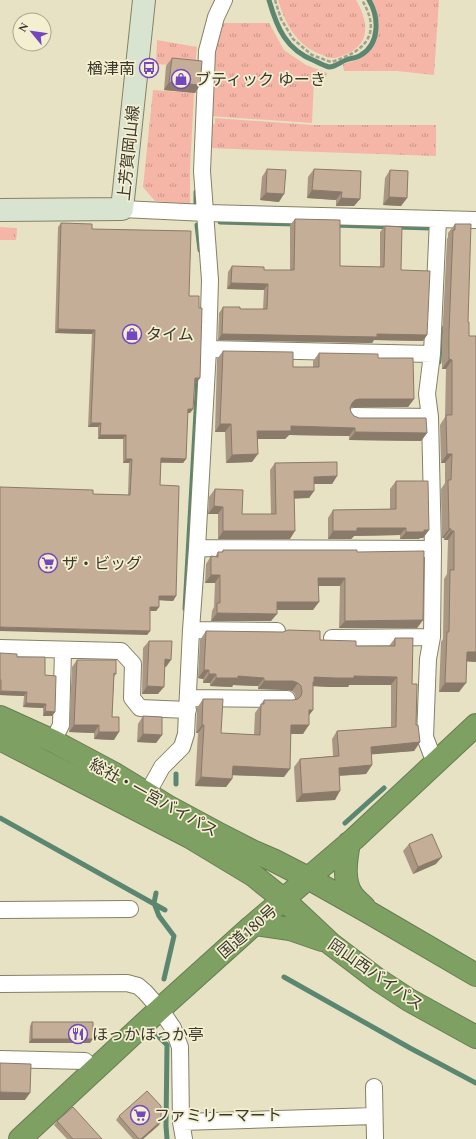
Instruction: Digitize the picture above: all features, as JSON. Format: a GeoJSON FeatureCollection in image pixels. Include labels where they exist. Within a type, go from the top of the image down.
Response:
{"type":"FeatureCollection","features":[{"type":"Feature","properties":{"kind":"highway","name":"総社・一宮バイパス"},"geometry":{"type":"LineString","coordinates":[[0,717],[53,741],[113,773],[147,794],[219,834],[308,878]]}},
{"type":"Feature","properties":{"kind":"highway","name":"国道180号"},"geometry":{"type":"LineString","coordinates":[[20,1139],[95,1071],[160,1009],[349,843],[476,725]]}},
{"type":"Feature","properties":{"kind":"highway","name":"総社・一宮バイパス"},"geometry":{"type":"LineString","coordinates":[[0,739],[190,837],[253,875],[284,899]]}},
{"type":"Feature","properties":{"kind":"highway"},"geometry":{"type":"LineString","coordinates":[[349,843],[346,874],[347,884],[353,896],[370,913]]}},
{"type":"Feature","properties":{"kind":"highway"},"geometry":{"type":"LineString","coordinates":[[308,878],[476,975]]}},
{"type":"Feature","properties":{"kind":"highway","name":"岡山西バイパス"},"geometry":{"type":"LineString","coordinates":[[284,899],[331,944],[371,974],[408,1000],[476,1038]]}},
{"type":"Feature","properties":{"kind":"highway"},"geometry":{"type":"LineString","coordinates":[[255,924],[290,928],[331,944]]}},
{"type":"Feature","properties":{"kind":"main road","name":"上芳賀岡山線"},"geometry":{"type":"LineString","coordinates":[[0,210],[122,209],[144,0]]}},
{"type":"Feature","properties":{"kind":"street"},"geometry":{"type":"LineString","coordinates":[[147,794],[162,767],[182,747],[186,734],[208,349],[210,280],[202,171],[207,51],[216,17],[224,0]]}},
{"type":"Feature","properties":{"kind":"street"},"geometry":{"type":"LineString","coordinates":[[122,209],[438,226],[476,220]]}},
{"type":"Feature","properties":{"kind":"street"},"geometry":{"type":"LineString","coordinates":[[437,761],[431,753],[425,737],[428,659],[432,638],[433,549],[430,417],[427,394],[432,354],[438,226]]}},
{"type":"Feature","properties":{"kind":"street"},"geometry":{"type":"LineString","coordinates":[[208,349],[432,354]]}},
{"type":"Feature","properties":{"kind":"street"},"geometry":{"type":"LineString","coordinates":[[354,416],[430,417]]}},
{"type":"Feature","properties":{"kind":"street"},"geometry":{"type":"LineString","coordinates":[[197,548],[433,549]]}},
{"type":"Feature","properties":{"kind":"street"},"geometry":{"type":"LineString","coordinates":[[191,630],[277,631]]}},
{"type":"Feature","properties":{"kind":"street"},"geometry":{"type":"LineString","coordinates":[[332,638],[432,638]]}},
{"type":"Feature","properties":{"kind":"street"},"geometry":{"type":"LineString","coordinates":[[0,648],[121,651],[133,664],[132,698],[140,708],[188,704],[287,700]]}},
{"type":"Feature","properties":{"kind":"street"},"geometry":{"type":"LineString","coordinates":[[53,741],[62,726],[63,650]]}},
{"type":"Feature","properties":{"kind":"street"},"geometry":{"type":"LineString","coordinates":[[0,910],[130,909]]}},
{"type":"Feature","properties":{"kind":"street"},"geometry":{"type":"LineString","coordinates":[[0,984],[127,983],[138,986],[160,1009],[173,1028],[180,1047],[181,1122],[184,1139]]}},
{"type":"Feature","properties":{"kind":"street"},"geometry":{"type":"LineString","coordinates":[[0,1060],[85,1061],[95,1071]]}},
{"type":"Feature","properties":{"kind":"street"},"geometry":{"type":"LineString","coordinates":[[374,1087],[375,1139]]}},
{"type":"Feature","properties":{"kind":"street"},"geometry":{"type":"LineString","coordinates":[[181,1122],[374,1116]]}},
{"type":"Feature","properties":{"kind":"path"},"geometry":{"type":"LineString","coordinates":[[275,0],[281,19],[293,39],[312,55],[331,62],[355,53],[365,43],[371,31],[371,20],[362,0]]}},
{"type":"Feature","properties":{"kind":"green space"},"geometry":{"type":"Polygon","coordinates":[[[278,0],[356,0],[365,22],[364,36],[356,48],[349,53],[336,58],[328,58],[304,45],[298,39],[288,25],[278,0]]]}},
{"type":"Feature","properties":{"kind":"green space"},"geometry":{"type":"Polygon","coordinates":[[[371,0],[439,0],[434,75],[397,71],[344,71],[343,64],[361,58],[373,47],[378,32],[378,24],[377,15],[371,0]]]}},
{"type":"Feature","properties":{"kind":"green space"},"geometry":{"type":"Polygon","coordinates":[[[223,23],[269,23],[284,50],[306,65],[327,73],[325,79],[314,79],[312,123],[209,116],[216,33],[223,23]]]}},
{"type":"Feature","properties":{"kind":"green space"},"geometry":{"type":"Polygon","coordinates":[[[157,40],[197,47],[195,67],[156,64],[157,40]]]}},
{"type":"Feature","properties":{"kind":"green space"},"geometry":{"type":"Polygon","coordinates":[[[153,90],[194,93],[190,170],[190,204],[155,201],[143,187],[153,90]]]}},
{"type":"Feature","properties":{"kind":"green space"},"geometry":{"type":"Polygon","coordinates":[[[215,118],[313,125],[436,125],[436,156],[207,148],[208,123],[215,124],[215,118]]]}},
{"type":"Feature","properties":{"kind":"green space"},"geometry":{"type":"Polygon","coordinates":[[[0,227],[17,228],[16,240],[0,240],[0,227]]]}},
{"type":"Feature","properties":{"kind":"building"},"geometry":{"type":"Polygon","coordinates":[[[172,58],[202,61],[200,85],[169,82],[172,58]]]}},
{"type":"Feature","properties":{"kind":"building"},"geometry":{"type":"Polygon","coordinates":[[[267,169],[286,170],[284,194],[266,193],[267,169]]]}},
{"type":"Feature","properties":{"kind":"building"},"geometry":{"type":"Polygon","coordinates":[[[314,169],[361,171],[360,199],[341,198],[342,192],[312,190],[314,169]]]}},
{"type":"Feature","properties":{"kind":"building"},"geometry":{"type":"Polygon","coordinates":[[[390,170],[408,171],[407,198],[389,197],[390,170]]]}},
{"type":"Feature","properties":{"kind":"building"},"geometry":{"type":"Polygon","coordinates":[[[295,219],[340,220],[340,266],[384,267],[385,226],[402,227],[401,270],[430,271],[427,335],[377,334],[377,337],[222,334],[223,307],[240,307],[240,309],[267,309],[268,284],[231,283],[232,266],[264,267],[264,270],[294,270],[295,219]]]}},
{"type":"Feature","properties":{"kind":"building"},"geometry":{"type":"Polygon","coordinates":[[[61,223],[92,224],[92,229],[191,231],[189,296],[199,296],[199,308],[202,308],[200,378],[195,378],[193,409],[188,409],[186,459],[161,458],[160,485],[179,486],[176,596],[159,596],[159,607],[150,607],[150,631],[0,627],[0,487],[93,490],[93,494],[130,495],[132,459],[126,459],[126,435],[100,435],[101,423],[91,423],[95,330],[58,329],[61,223]]]}},
{"type":"Feature","properties":{"kind":"building"},"geometry":{"type":"Polygon","coordinates":[[[455,224],[471,224],[468,322],[469,336],[476,336],[476,652],[467,652],[466,683],[445,683],[447,632],[449,632],[450,570],[454,570],[454,531],[449,529],[448,480],[451,480],[452,454],[447,454],[446,415],[452,415],[452,360],[449,359],[449,332],[453,230],[455,230],[455,224]]]}},
{"type":"Feature","properties":{"kind":"building"},"geometry":{"type":"Polygon","coordinates":[[[223,351],[293,352],[293,367],[319,367],[319,353],[378,354],[378,358],[413,358],[414,399],[359,399],[352,403],[350,408],[354,416],[359,418],[426,418],[427,433],[355,432],[355,428],[291,426],[291,431],[257,431],[258,454],[232,455],[231,424],[220,424],[223,351]]]}},
{"type":"Feature","properties":{"kind":"building"},"geometry":{"type":"Polygon","coordinates":[[[337,462],[337,476],[314,477],[314,491],[294,491],[295,531],[223,531],[223,507],[214,506],[215,489],[243,490],[242,514],[276,514],[275,463],[337,462]]]}},
{"type":"Feature","properties":{"kind":"building"},"geometry":{"type":"Polygon","coordinates":[[[396,481],[428,481],[429,530],[424,530],[424,532],[406,532],[406,528],[357,528],[357,531],[333,531],[333,510],[396,509],[396,481]]]}},
{"type":"Feature","properties":{"kind":"building"},"geometry":{"type":"Polygon","coordinates":[[[223,550],[357,550],[357,552],[424,551],[423,620],[345,621],[345,578],[318,578],[319,602],[277,602],[277,614],[217,613],[217,603],[220,603],[220,575],[211,575],[211,556],[218,557],[218,552],[223,552],[223,550]]]}},
{"type":"Feature","properties":{"kind":"building"},"geometry":{"type":"Polygon","coordinates":[[[288,630],[320,631],[320,640],[356,641],[356,646],[395,646],[395,638],[413,638],[412,684],[417,684],[416,725],[418,725],[420,742],[371,747],[372,765],[339,768],[340,791],[302,794],[300,759],[339,756],[337,731],[396,727],[397,677],[314,677],[313,710],[309,710],[309,725],[291,725],[290,769],[233,766],[232,779],[201,777],[204,725],[202,725],[203,699],[223,699],[221,733],[260,735],[261,704],[264,704],[264,700],[298,699],[301,696],[302,691],[301,686],[293,681],[264,681],[264,678],[238,676],[238,678],[216,678],[216,674],[209,674],[209,670],[204,670],[206,631],[283,632],[288,630]]]}},
{"type":"Feature","properties":{"kind":"building"},"geometry":{"type":"Polygon","coordinates":[[[149,641],[172,641],[171,660],[165,659],[164,687],[147,686],[149,641]]]}},
{"type":"Feature","properties":{"kind":"building"},"geometry":{"type":"Polygon","coordinates":[[[0,653],[17,654],[17,657],[45,657],[45,675],[56,676],[55,712],[45,711],[46,704],[26,703],[27,692],[1,691],[0,653]]]}},
{"type":"Feature","properties":{"kind":"building"},"geometry":{"type":"Polygon","coordinates":[[[77,660],[116,660],[112,717],[119,717],[119,732],[99,732],[99,725],[74,725],[77,660]]]}},
{"type":"Feature","properties":{"kind":"building"},"geometry":{"type":"Polygon","coordinates":[[[143,716],[162,717],[162,735],[143,734],[143,716]]]}},
{"type":"Feature","properties":{"kind":"building"},"geometry":{"type":"Polygon","coordinates":[[[432,834],[442,857],[418,867],[409,844],[432,834]]]}},
{"type":"Feature","properties":{"kind":"building"},"geometry":{"type":"Polygon","coordinates":[[[32,1022],[93,1022],[93,1039],[32,1039],[32,1022]]]}},
{"type":"Feature","properties":{"kind":"building"},"geometry":{"type":"Polygon","coordinates":[[[0,1063],[31,1064],[30,1093],[0,1092],[0,1063]]]}},
{"type":"Feature","properties":{"kind":"building","name":"ファミリーマート"},"geometry":{"type":"Polygon","coordinates":[[[147,1091],[161,1106],[161,1121],[141,1139],[139,1139],[119,1116],[147,1091]]]}},
{"type":"Feature","properties":{"kind":"building"},"geometry":{"type":"Polygon","coordinates":[[[73,1107],[102,1139],[73,1139],[57,1121],[73,1107]]]}},
{"type":"Feature","properties":{"kind":"waterway"},"geometry":{"type":"LineString","coordinates":[[269,0],[279,29],[290,44],[305,56],[329,67],[359,56],[372,44],[375,37],[376,22],[375,14],[369,0]]}},
{"type":"Feature","properties":{"kind":"waterway"},"geometry":{"type":"LineString","coordinates":[[196,192],[196,207]]}},
{"type":"Feature","properties":{"kind":"waterway"},"geometry":{"type":"LineString","coordinates":[[220,222],[297,224]]}},
{"type":"Feature","properties":{"kind":"waterway"},"geometry":{"type":"LineString","coordinates":[[197,225],[200,250]]}},
{"type":"Feature","properties":{"kind":"waterway"},"geometry":{"type":"LineString","coordinates":[[335,225],[430,228],[434,230]]}},
{"type":"Feature","properties":{"kind":"waterway"},"geometry":{"type":"LineString","coordinates":[[439,362],[441,328]]}},
{"type":"Feature","properties":{"kind":"waterway"},"geometry":{"type":"LineString","coordinates":[[185,609],[198,376]]}},
{"type":"Feature","properties":{"kind":"waterway"},"geometry":{"type":"LineString","coordinates":[[176,774],[176,784]]}},
{"type":"Feature","properties":{"kind":"waterway"},"geometry":{"type":"LineString","coordinates":[[345,823],[384,788]]}},
{"type":"Feature","properties":{"kind":"waterway"},"geometry":{"type":"LineString","coordinates":[[0,818],[165,910]]}},
{"type":"Feature","properties":{"kind":"waterway"},"geometry":{"type":"LineString","coordinates":[[156,893],[154,903],[159,916],[174,936],[164,979]]}},
{"type":"Feature","properties":{"kind":"waterway"},"geometry":{"type":"LineString","coordinates":[[284,977],[410,1048],[476,1083]]}},
{"type":"Feature","properties":{"kind":"waterway"},"geometry":{"type":"LineString","coordinates":[[157,1035],[167,1045],[167,1139]]}},
{"type":"Feature","properties":{"kind":"place","name":"楢津南"},"geometry":{"type":"Point","coordinates":[149,68]}},
{"type":"Feature","properties":{"kind":"place","name":"ブティック ゆーき"},"geometry":{"type":"Point","coordinates":[181,79]}},
{"type":"Feature","properties":{"kind":"place","name":"タイム"},"geometry":{"type":"Point","coordinates":[132,334]}},
{"type":"Feature","properties":{"kind":"place","name":"ザ・ビッグ"},"geometry":{"type":"Point","coordinates":[48,563]}},
{"type":"Feature","properties":{"kind":"place","name":"ほっかほっか亭"},"geometry":{"type":"Point","coordinates":[78,1034]}},
{"type":"Feature","properties":{"kind":"place","name":"ファミリーマート"},"geometry":{"type":"Point","coordinates":[140,1115]}}]}
